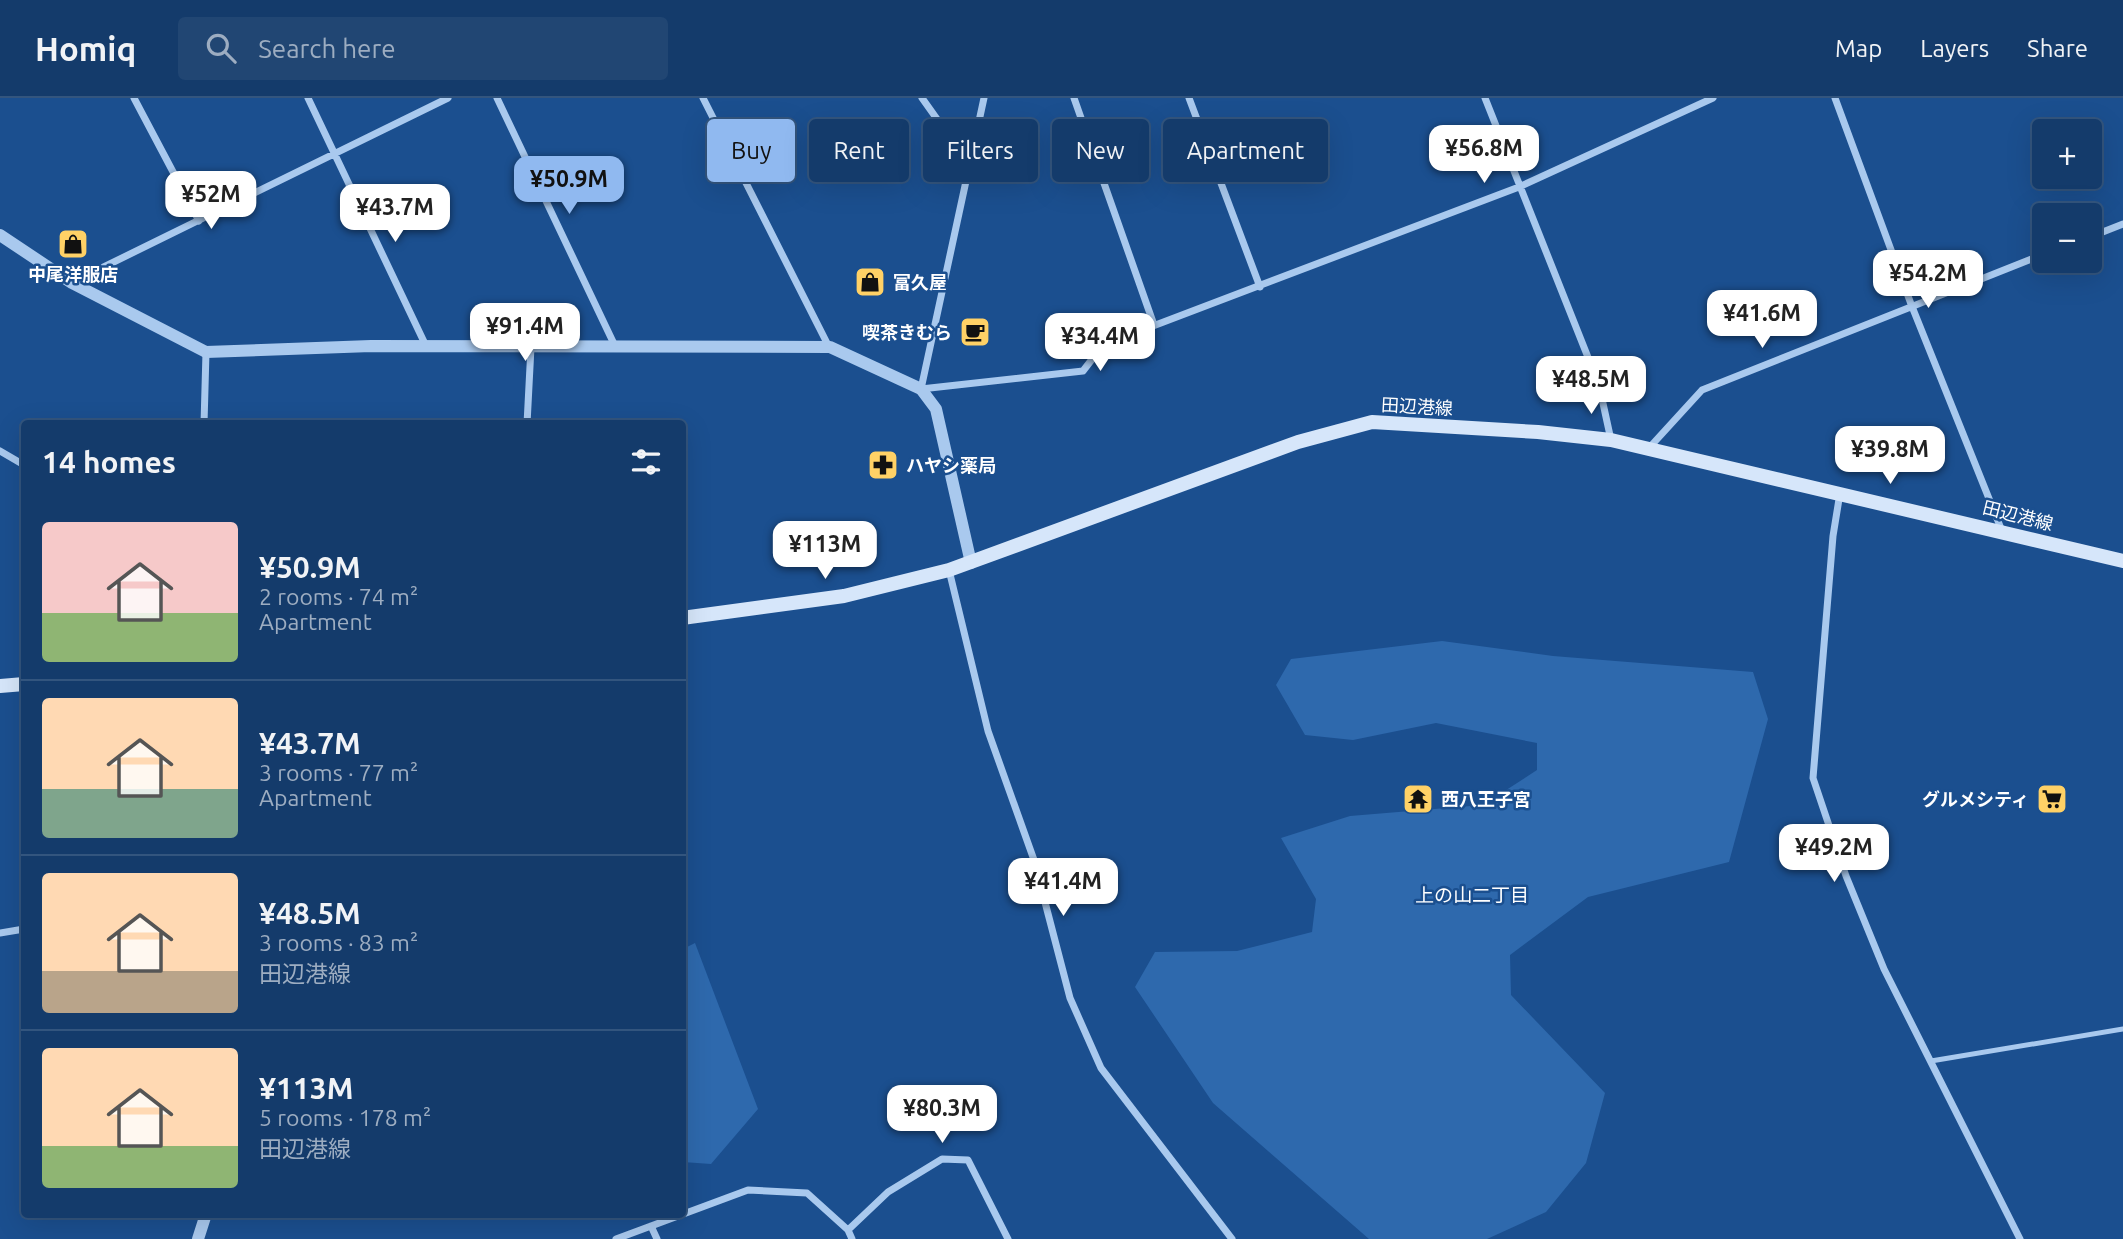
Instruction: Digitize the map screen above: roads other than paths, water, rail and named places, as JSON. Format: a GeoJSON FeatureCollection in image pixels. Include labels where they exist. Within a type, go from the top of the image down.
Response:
{"type":"FeatureCollection","features":[{"type":"Feature","properties":{"kind":"main road","name":"田辺港線"},"geometry":{"type":"LineString","coordinates":[[686,617],[844,596],[949,570],[1298,442],[1372,422],[1611,440],[1841,492],[2123,561]]}},
{"type":"Feature","properties":{"kind":"main road"},"geometry":{"type":"LineString","coordinates":[[0,686],[21,684]]}},
{"type":"Feature","properties":{"kind":"street"},"geometry":{"type":"LineString","coordinates":[[134,98],[199,222]]}},
{"type":"Feature","properties":{"kind":"street"},"geometry":{"type":"LineString","coordinates":[[309,98],[338,154],[426,346]]}},
{"type":"Feature","properties":{"kind":"street"},"geometry":{"type":"LineString","coordinates":[[72,283],[448,98]]}},
{"type":"Feature","properties":{"kind":"street"},"geometry":{"type":"LineString","coordinates":[[497,98],[615,346]]}},
{"type":"Feature","properties":{"kind":"street"},"geometry":{"type":"LineString","coordinates":[[703,98],[830,347]]}},
{"type":"Feature","properties":{"kind":"street"},"geometry":{"type":"LineString","coordinates":[[922,98],[937,119]]}},
{"type":"Feature","properties":{"kind":"street"},"geometry":{"type":"LineString","coordinates":[[979,119],[984,98]]}},
{"type":"Feature","properties":{"kind":"street"},"geometry":{"type":"LineString","coordinates":[[1074,98],[1154,325]]}},
{"type":"Feature","properties":{"kind":"street"},"geometry":{"type":"LineString","coordinates":[[1189,98],[1260,287]]}},
{"type":"Feature","properties":{"kind":"street"},"geometry":{"type":"LineString","coordinates":[[1485,98],[1518,187],[1599,385],[1611,440]]}},
{"type":"Feature","properties":{"kind":"street"},"geometry":{"type":"LineString","coordinates":[[921,389],[1083,371],[1103,345],[1518,187],[1713,98]]}},
{"type":"Feature","properties":{"kind":"street"},"geometry":{"type":"LineString","coordinates":[[1835,98],[1911,304],[2002,531]]}},
{"type":"Feature","properties":{"kind":"street"},"geometry":{"type":"LineString","coordinates":[[921,389],[965,182]]}},
{"type":"Feature","properties":{"kind":"street"},"geometry":{"type":"LineString","coordinates":[[2102,232],[2123,224]]}},
{"type":"Feature","properties":{"kind":"street"},"geometry":{"type":"LineString","coordinates":[[0,235],[72,283],[206,352],[426,346],[830,347],[921,389],[936,409],[971,563]]}},
{"type":"Feature","properties":{"kind":"street"},"geometry":{"type":"LineString","coordinates":[[1649,448],[1702,390],[1911,304],[2032,259]]}},
{"type":"Feature","properties":{"kind":"street"},"geometry":{"type":"LineString","coordinates":[[527,420],[531,346]]}},
{"type":"Feature","properties":{"kind":"street"},"geometry":{"type":"LineString","coordinates":[[204,420],[206,352]]}},
{"type":"Feature","properties":{"kind":"street"},"geometry":{"type":"LineString","coordinates":[[0,451],[21,463]]}},
{"type":"Feature","properties":{"kind":"street"},"geometry":{"type":"LineString","coordinates":[[1841,492],[1833,536],[1813,778],[1846,876],[1884,969],[2020,1239]]}},
{"type":"Feature","properties":{"kind":"street"},"geometry":{"type":"LineString","coordinates":[[949,570],[988,732],[1034,860],[1070,998],[1101,1068],[1232,1239]]}},
{"type":"Feature","properties":{"kind":"street"},"geometry":{"type":"LineString","coordinates":[[0,933],[21,930]]}},
{"type":"Feature","properties":{"kind":"street"},"geometry":{"type":"LineString","coordinates":[[848,1230],[888,1192],[942,1159],[968,1160],[1008,1239]]}},
{"type":"Feature","properties":{"kind":"street"},"geometry":{"type":"LineString","coordinates":[[686,1213],[748,1190],[807,1193],[848,1230],[852,1239]]}},
{"type":"Feature","properties":{"kind":"street"},"geometry":{"type":"LineString","coordinates":[[198,1239],[205,1218]]}},
{"type":"Feature","properties":{"kind":"street"},"geometry":{"type":"LineString","coordinates":[[616,1239],[673,1218]]}},
{"type":"Feature","properties":{"kind":"street"},"geometry":{"type":"LineString","coordinates":[[651,1226],[657,1239]]}},
{"type":"Feature","properties":{"kind":"lane"},"geometry":{"type":"LineString","coordinates":[[1931,1061],[2123,1029]]}},
{"type":"Feature","properties":{"kind":"place","name":"中尾洋服店"},"geometry":{"type":"Point","coordinates":[73,244]}},
{"type":"Feature","properties":{"kind":"place","name":"富久屋"},"geometry":{"type":"Point","coordinates":[870,282]}},
{"type":"Feature","properties":{"kind":"place","name":"喫茶きむら"},"geometry":{"type":"Point","coordinates":[975,332]}},
{"type":"Feature","properties":{"kind":"place","name":"ハヤシ薬局"},"geometry":{"type":"Point","coordinates":[883,465]}},
{"type":"Feature","properties":{"kind":"place","name":"西八王子宮"},"geometry":{"type":"Point","coordinates":[1418,799]}},
{"type":"Feature","properties":{"kind":"place","name":"グルメシティ"},"geometry":{"type":"Point","coordinates":[2052,799]}},
{"type":"Feature","properties":{"kind":"district","name":"上の山二丁目"},"geometry":{"type":"Point","coordinates":[1472,895]}}]}
